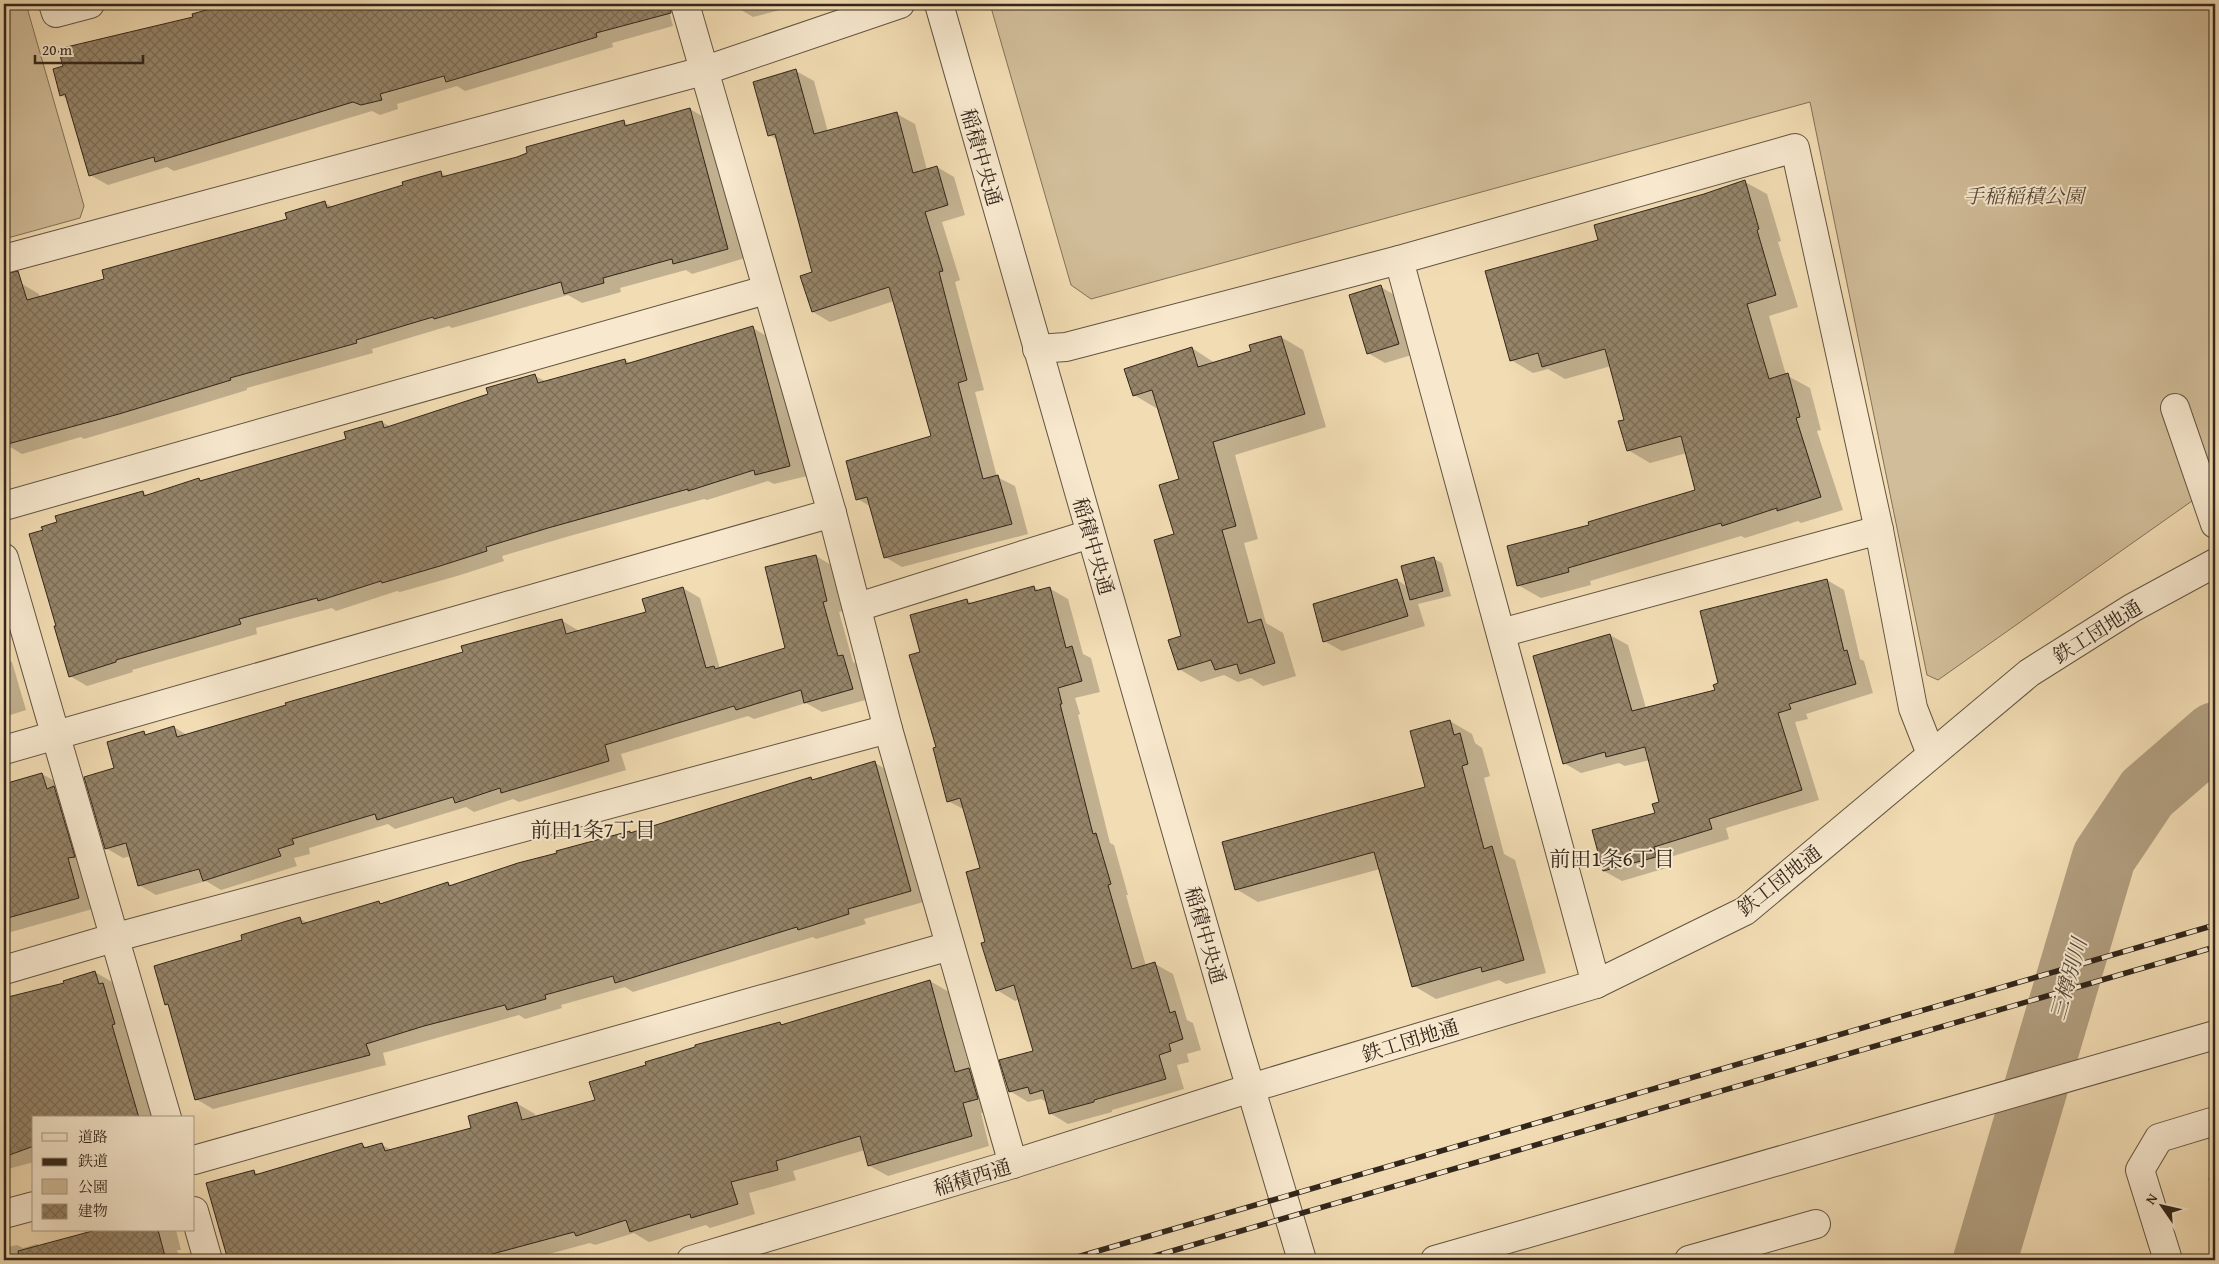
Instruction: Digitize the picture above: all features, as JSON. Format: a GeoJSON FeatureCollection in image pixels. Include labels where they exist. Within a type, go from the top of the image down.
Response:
{"type":"FeatureCollection","features":[{"type":"Feature","properties":{"kind":"street"},"geometry":{"type":"LineString","coordinates":[[53,4],[56,13],[90,4]]}},
{"type":"Feature","properties":{"kind":"street"},"geometry":{"type":"LineString","coordinates":[[684,4],[832,513],[858,607],[888,729],[1014,1164]]}},
{"type":"Feature","properties":{"kind":"street"},"geometry":{"type":"LineString","coordinates":[[4,259],[703,71],[900,4]]}},
{"type":"Feature","properties":{"kind":"street","name":"稲積中央通"},"geometry":{"type":"LineString","coordinates":[[939,4],[1036,349],[1302,1260]]}},
{"type":"Feature","properties":{"kind":"street"},"geometry":{"type":"LineString","coordinates":[[1036,349],[1066,347],[1399,260],[1795,148],[1879,530],[1913,708],[1931,754]]}},
{"type":"Feature","properties":{"kind":"street"},"geometry":{"type":"LineString","coordinates":[[1399,260],[1596,984]]}},
{"type":"Feature","properties":{"kind":"street"},"geometry":{"type":"LineString","coordinates":[[4,506],[766,290]]}},
{"type":"Feature","properties":{"kind":"street"},"geometry":{"type":"LineString","coordinates":[[2175,408],[2215,524]]}},
{"type":"Feature","properties":{"kind":"street"},"geometry":{"type":"LineString","coordinates":[[4,750],[832,513]]}},
{"type":"Feature","properties":{"kind":"street"},"geometry":{"type":"LineString","coordinates":[[1501,633],[1879,530]]}},
{"type":"Feature","properties":{"kind":"street"},"geometry":{"type":"LineString","coordinates":[[858,607],[1090,534]]}},
{"type":"Feature","properties":{"kind":"street"},"geometry":{"type":"LineString","coordinates":[[4,558],[113,938],[166,1116]]}},
{"type":"Feature","properties":{"kind":"street","name":"鉄工団地通"},"geometry":{"type":"LineString","coordinates":[[1251,1088],[1596,984],[1745,911],[2029,673],[2132,608],[2215,563]]}},
{"type":"Feature","properties":{"kind":"street"},"geometry":{"type":"LineString","coordinates":[[4,970],[113,938],[888,729]]}},
{"type":"Feature","properties":{"kind":"street"},"geometry":{"type":"LineString","coordinates":[[195,1160],[950,946]]}},
{"type":"Feature","properties":{"kind":"street"},"geometry":{"type":"LineString","coordinates":[[1435,1260],[2215,1035]]}},
{"type":"Feature","properties":{"kind":"street","name":"稲積西通"},"geometry":{"type":"LineString","coordinates":[[691,1260],[1014,1164],[1251,1088]]}},
{"type":"Feature","properties":{"kind":"street"},"geometry":{"type":"LineString","coordinates":[[2168,1260],[2140,1170],[2159,1138],[2215,1121]]}},
{"type":"Feature","properties":{"kind":"street"},"geometry":{"type":"LineString","coordinates":[[4,1214],[32,1207]]}},
{"type":"Feature","properties":{"kind":"street"},"geometry":{"type":"LineString","coordinates":[[195,1214],[208,1260]]}},
{"type":"Feature","properties":{"kind":"street"},"geometry":{"type":"LineString","coordinates":[[1688,1260],[1816,1224]]}},
{"type":"Feature","properties":{"kind":"green space"},"geometry":{"type":"Polygon","coordinates":[[[4,4],[26,4],[84,206],[80,218],[4,239],[4,4]]]}},
{"type":"Feature","properties":{"kind":"green space","name":"手稲稲積公園"},"geometry":{"type":"Polygon","coordinates":[[[990,4],[2215,4],[2215,494],[2192,501],[1938,680],[1927,675],[1810,102],[1091,299],[1071,285],[990,4]]]}},
{"type":"Feature","properties":{"kind":"building"},"geometry":{"type":"Polygon","coordinates":[[[228,4],[670,4],[671,13],[596,33],[597,37],[446,82],[444,76],[380,94],[382,100],[361,105],[353,102],[155,162],[154,157],[89,176],[65,94],[60,96],[53,69],[63,66],[58,49],[193,17],[192,14],[228,4]]]}},
{"type":"Feature","properties":{"kind":"building"},"geometry":{"type":"Polygon","coordinates":[[[796,69],[814,134],[897,112],[913,173],[937,166],[948,205],[925,212],[943,271],[939,272],[967,380],[958,383],[983,479],[998,475],[1012,524],[884,558],[867,497],[856,500],[846,461],[931,436],[889,287],[812,312],[800,276],[812,272],[775,134],[768,136],[753,82],[796,69]]]}},
{"type":"Feature","properties":{"kind":"building"},"geometry":{"type":"Polygon","coordinates":[[[690,108],[728,249],[673,264],[672,259],[603,278],[604,283],[564,294],[561,282],[434,319],[433,317],[356,340],[357,343],[230,378],[231,380],[119,414],[4,445],[4,274],[18,271],[27,300],[104,279],[102,270],[287,219],[285,213],[325,201],[327,208],[403,185],[402,182],[441,171],[442,177],[517,157],[527,153],[526,147],[624,120],[625,126],[690,108]]]}},
{"type":"Feature","properties":{"kind":"building"},"geometry":{"type":"Polygon","coordinates":[[[1745,180],[1776,295],[1747,304],[1769,379],[1788,373],[1800,417],[1796,418],[1821,497],[1777,511],[1777,508],[1722,526],[1721,523],[1568,568],[1569,572],[1517,586],[1507,546],[1589,525],[1588,522],[1695,490],[1681,436],[1627,451],[1618,421],[1624,420],[1605,349],[1542,367],[1538,353],[1510,361],[1485,271],[1598,240],[1594,225],[1704,194],[1745,180]]]}},
{"type":"Feature","properties":{"kind":"building"},"geometry":{"type":"Polygon","coordinates":[[[1381,285],[1399,344],[1367,354],[1349,295],[1381,285]]]}},
{"type":"Feature","properties":{"kind":"building"},"geometry":{"type":"Polygon","coordinates":[[[753,326],[790,466],[755,475],[754,470],[688,491],[688,489],[548,528],[486,547],[487,551],[440,566],[382,583],[381,581],[318,601],[317,598],[239,619],[241,624],[116,660],[116,662],[69,677],[29,534],[43,530],[41,527],[57,522],[55,516],[143,491],[144,496],[199,478],[200,481],[346,439],[344,432],[382,421],[384,428],[488,394],[486,388],[535,374],[538,383],[625,359],[626,364],[753,326]]]}},
{"type":"Feature","properties":{"kind":"building"},"geometry":{"type":"Polygon","coordinates":[[[1281,336],[1305,414],[1213,442],[1236,526],[1222,530],[1248,623],[1261,619],[1275,663],[1240,674],[1237,664],[1215,670],[1211,660],[1178,670],[1168,640],[1181,636],[1154,540],[1174,534],[1159,485],[1179,479],[1152,390],[1133,396],[1124,369],[1192,347],[1198,367],[1251,351],[1249,345],[1281,336]]]}},
{"type":"Feature","properties":{"kind":"building"},"geometry":{"type":"Polygon","coordinates":[[[816,555],[827,601],[823,602],[838,656],[843,655],[853,689],[804,703],[801,690],[736,710],[734,706],[605,745],[609,761],[501,793],[500,788],[455,803],[453,797],[377,820],[375,814],[292,839],[294,844],[278,849],[281,856],[203,881],[199,869],[138,886],[126,843],[105,849],[84,777],[114,768],[107,742],[144,731],[145,735],[174,726],[177,737],[286,705],[285,703],[463,652],[461,646],[562,619],[566,634],[646,612],[642,599],[683,587],[706,668],[714,666],[715,669],[785,648],[765,567],[816,555]]]}},
{"type":"Feature","properties":{"kind":"building"},"geometry":{"type":"Polygon","coordinates":[[[1434,557],[1443,591],[1410,600],[1401,566],[1434,557]]]}},
{"type":"Feature","properties":{"kind":"building"},"geometry":{"type":"Polygon","coordinates":[[[1397,579],[1408,616],[1323,642],[1313,604],[1397,579]]]}},
{"type":"Feature","properties":{"kind":"building"},"geometry":{"type":"Polygon","coordinates":[[[1827,579],[1844,651],[1847,650],[1856,684],[1789,704],[1791,709],[1778,713],[1802,790],[1709,819],[1712,829],[1654,847],[1656,857],[1603,871],[1592,830],[1655,813],[1652,804],[1659,802],[1645,747],[1606,757],[1605,752],[1563,764],[1533,656],[1610,634],[1632,711],[1715,690],[1713,685],[1718,683],[1700,611],[1827,579]]]}},
{"type":"Feature","properties":{"kind":"building"},"geometry":{"type":"Polygon","coordinates":[[[1034,586],[1035,591],[1050,587],[1066,648],[1072,646],[1082,681],[1058,688],[1062,704],[1060,704],[1093,834],[1096,833],[1111,884],[1108,885],[1132,969],[1155,962],[1170,1013],[1175,1011],[1183,1039],[1169,1044],[1171,1051],[1159,1055],[1166,1079],[1049,1114],[1043,1090],[1030,1094],[1028,1087],[1009,1092],[999,1060],[1033,1051],[1014,985],[996,991],[981,943],[985,942],[966,872],[980,868],[960,798],[947,802],[933,748],[936,747],[909,655],[920,652],[910,615],[967,599],[968,604],[1034,586]]]}},
{"type":"Feature","properties":{"kind":"building"},"geometry":{"type":"Polygon","coordinates":[[[1450,720],[1454,735],[1460,733],[1468,764],[1462,766],[1484,849],[1492,846],[1524,960],[1482,972],[1481,967],[1412,987],[1374,852],[1235,890],[1222,842],[1425,787],[1410,731],[1450,720]]]}},
{"type":"Feature","properties":{"kind":"building"},"geometry":{"type":"Polygon","coordinates":[[[875,761],[911,891],[848,909],[849,914],[798,930],[797,927],[615,983],[613,976],[545,995],[546,999],[507,1010],[505,1005],[424,1026],[366,1044],[370,1055],[195,1100],[168,1004],[165,1005],[154,966],[242,940],[241,935],[300,917],[302,924],[379,901],[380,904],[448,882],[449,886],[518,863],[557,853],[556,851],[630,831],[630,833],[811,777],[812,780],[875,761]]]}},
{"type":"Feature","properties":{"kind":"building"},"geometry":{"type":"Polygon","coordinates":[[[42,773],[47,789],[54,786],[75,857],[68,858],[79,898],[4,919],[4,784],[42,773]]]}},
{"type":"Feature","properties":{"kind":"building"},"geometry":{"type":"Polygon","coordinates":[[[95,971],[99,984],[103,983],[115,1024],[112,1025],[138,1116],[32,1116],[32,1147],[4,1157],[4,998],[64,983],[63,981],[95,971]]]}},
{"type":"Feature","properties":{"kind":"building"},"geometry":{"type":"Polygon","coordinates":[[[930,980],[955,1072],[969,1068],[978,1099],[963,1103],[972,1136],[868,1166],[860,1136],[776,1161],[778,1170],[731,1182],[738,1204],[691,1218],[690,1214],[630,1232],[626,1220],[576,1236],[574,1232],[470,1260],[228,1260],[206,1183],[254,1170],[255,1175],[362,1143],[364,1148],[382,1143],[385,1151],[471,1128],[468,1116],[517,1102],[522,1120],[595,1100],[589,1082],[646,1065],[645,1062],[695,1047],[695,1045],[780,1022],[781,1025],[930,980]]]}},
{"type":"Feature","properties":{"kind":"building"},"geometry":{"type":"Polygon","coordinates":[[[89,1232],[159,1232],[166,1260],[19,1260],[18,1251],[89,1232]]]}},
{"type":"Feature","properties":{"kind":"waterway","name":"三樽別川"},"geometry":{"type":"LineString","coordinates":[[1985,1260],[2104,857],[2147,793],[2215,734]]}},
{"type":"Feature","properties":{"kind":"railway"},"geometry":{"type":"LineString","coordinates":[[1067,1260],[2215,925]]}},
{"type":"Feature","properties":{"kind":"railway"},"geometry":{"type":"LineString","coordinates":[[1141,1260],[2215,947]]}},
{"type":"Feature","properties":{"kind":"district","name":"前田1条7丁目"},"geometry":{"type":"Point","coordinates":[593,829]}},
{"type":"Feature","properties":{"kind":"district","name":"前田1条6丁目"},"geometry":{"type":"Point","coordinates":[1612,858]}}]}
